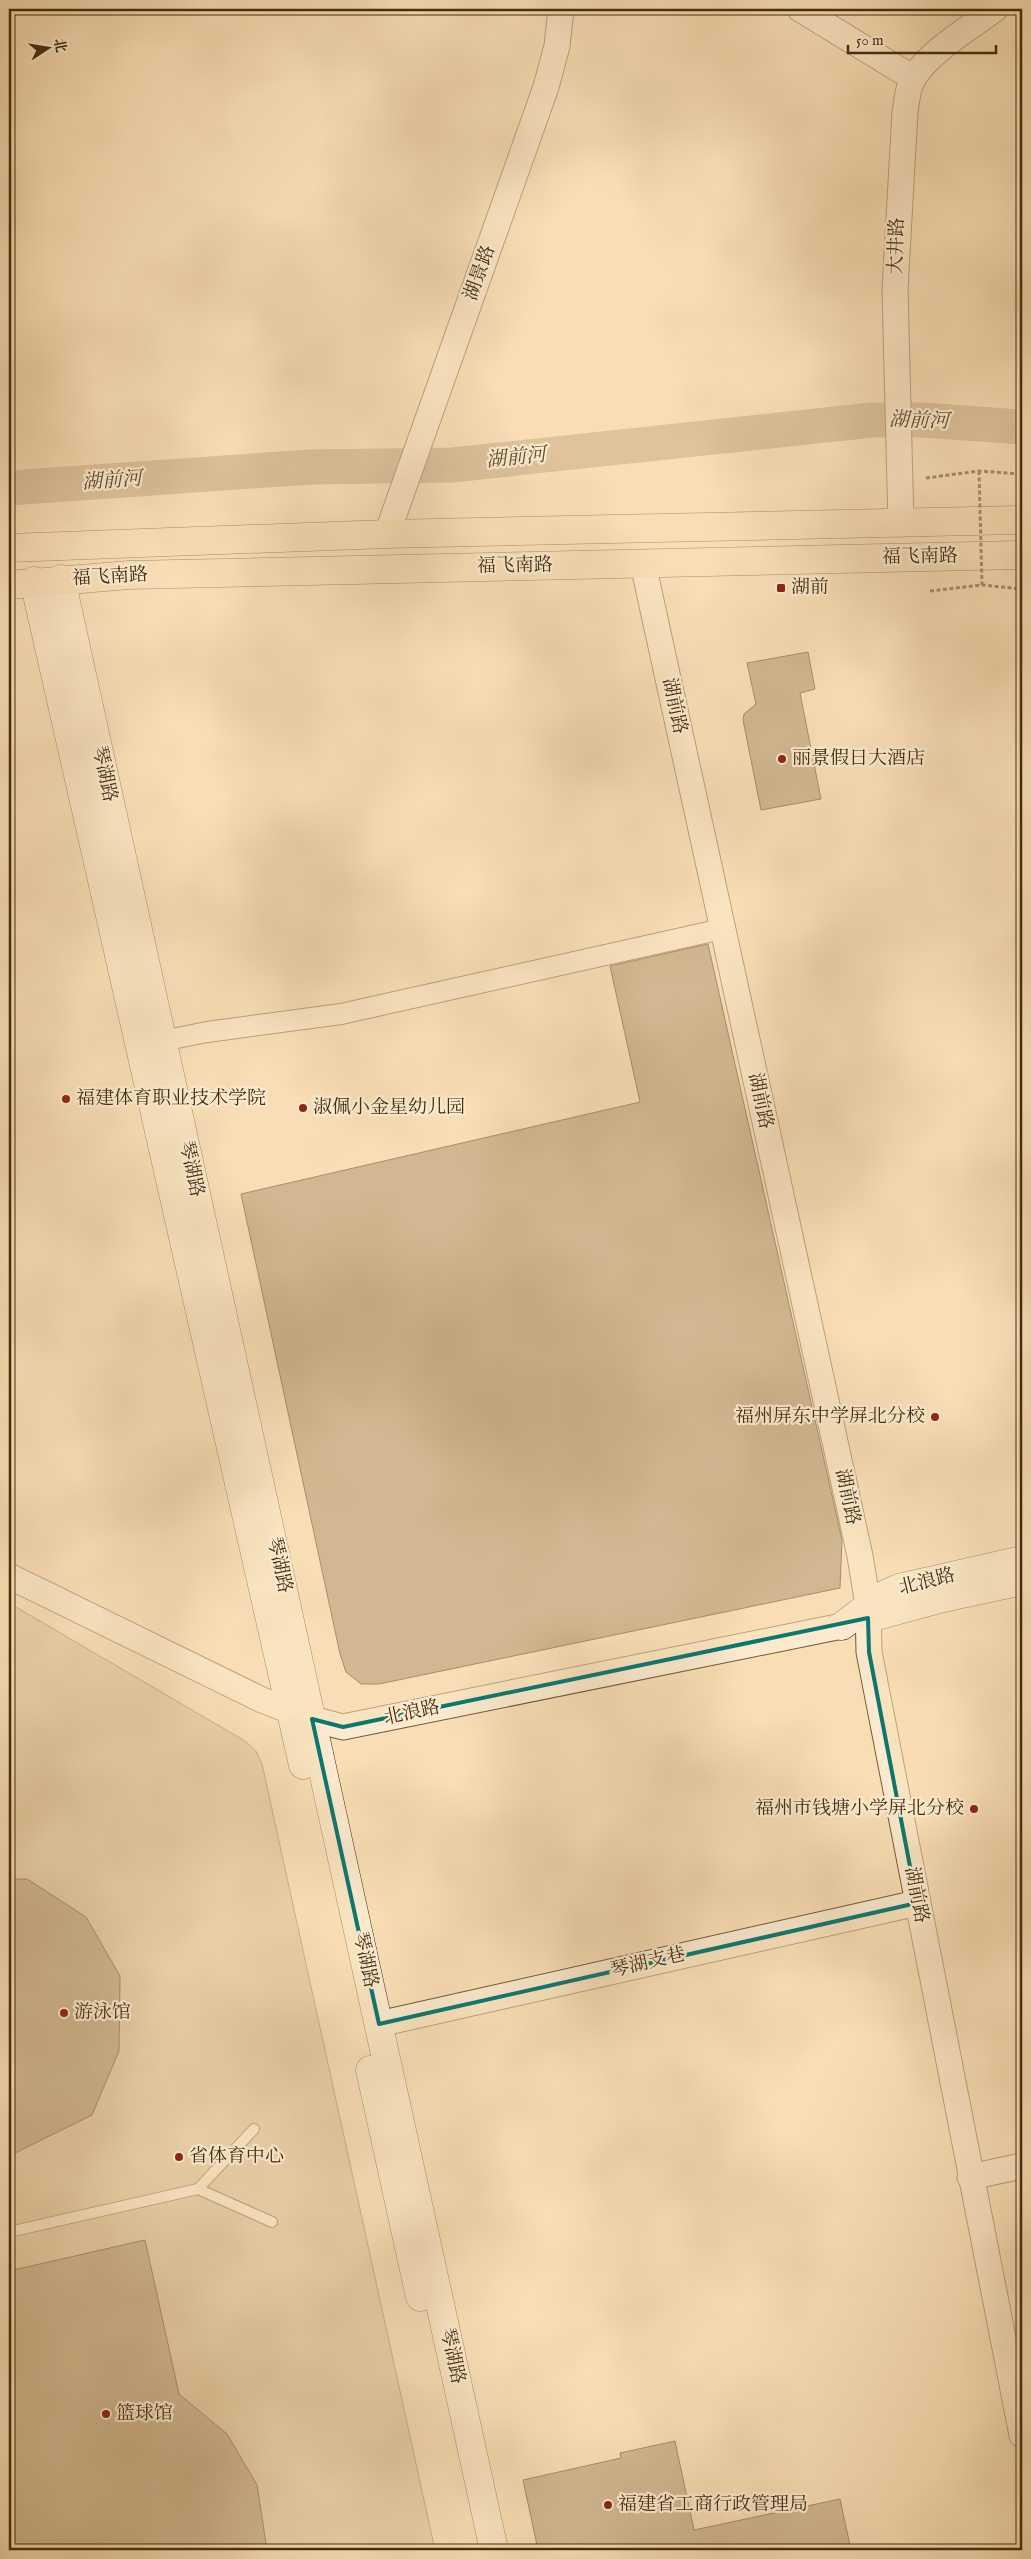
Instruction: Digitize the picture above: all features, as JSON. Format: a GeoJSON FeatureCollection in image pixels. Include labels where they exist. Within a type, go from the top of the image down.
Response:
{"type":"FeatureCollection","features":[{"type":"Feature","properties":{"kind":"main road","name":"福飞南路"},"geometry":{"type":"LineString","coordinates":[[9,548],[387,534],[1022,520]]}},
{"type":"Feature","properties":{"kind":"main road","name":"福飞南路"},"geometry":{"type":"LineString","coordinates":[[21,583],[128,575],[1022,555]]}},
{"type":"Feature","properties":{"kind":"main road","name":"琴湖路"},"geometry":{"type":"LineString","coordinates":[[61,579],[162,1041],[302,1715],[379,2024],[494,2550]]}},
{"type":"Feature","properties":{"kind":"main road"},"geometry":{"type":"LineString","coordinates":[[21,583],[302,1715],[477,2550]]}},
{"type":"Feature","properties":{"kind":"main road","name":"北浪路"},"geometry":{"type":"LineString","coordinates":[[842,1626],[868,1612],[899,1588],[1022,1560]]}},
{"type":"Feature","properties":{"kind":"main road","name":"北浪路"},"geometry":{"type":"LineString","coordinates":[[868,1612],[1022,1581]]}},
{"type":"Feature","properties":{"kind":"street","name":"湖景路"},"geometry":{"type":"LineString","coordinates":[[387,534],[546,87],[557,46],[561,9]]}},
{"type":"Feature","properties":{"kind":"street"},"geometry":{"type":"LineString","coordinates":[[800,9],[913,78],[940,50],[995,9]]}},
{"type":"Feature","properties":{"kind":"street","name":"大井路"},"geometry":{"type":"LineString","coordinates":[[900,524],[895,289],[905,112],[913,78]]}},
{"type":"Feature","properties":{"kind":"street","name":"湖前路"},"geometry":{"type":"LineString","coordinates":[[643,564],[860,1556],[868,1612],[869,1652],[970,2177],[1022,2435]]}},
{"type":"Feature","properties":{"kind":"street"},"geometry":{"type":"LineString","coordinates":[[162,1041],[207,1032],[341,1014],[722,929]]}},
{"type":"Feature","properties":{"kind":"street","name":"北浪路"},"geometry":{"type":"LineString","coordinates":[[9,1576],[262,1700],[302,1715],[343,1727],[842,1626]]}},
{"type":"Feature","properties":{"kind":"street","name":"琴湖支巷"},"geometry":{"type":"LineString","coordinates":[[379,2024],[917,1902]]}},
{"type":"Feature","properties":{"kind":"street"},"geometry":{"type":"LineString","coordinates":[[970,2177],[1022,2166]]}},
{"type":"Feature","properties":{"kind":"lane"},"geometry":{"type":"LineString","coordinates":[[9,2232],[198,2189],[254,2129]]}},
{"type":"Feature","properties":{"kind":"lane"},"geometry":{"type":"LineString","coordinates":[[198,2189],[272,2222]]}},
{"type":"Feature","properties":{"kind":"path"},"geometry":{"type":"LineString","coordinates":[[926,478],[978,471],[1022,474]]}},
{"type":"Feature","properties":{"kind":"path"},"geometry":{"type":"LineString","coordinates":[[978,471],[982,585]]}},
{"type":"Feature","properties":{"kind":"path"},"geometry":{"type":"LineString","coordinates":[[930,591],[982,585],[1022,589]]}},
{"type":"Feature","properties":{"kind":"highlighted area"},"geometry":{"type":"Polygon","coordinates":[[[868,1618],[869,1652],[917,1903],[379,2024],[312,1719],[343,1727],[868,1618]]]}},
{"type":"Feature","properties":{"kind":"shaded area","name":"省体育中心"},"geometry":{"type":"Polygon","coordinates":[[[9,1603],[245,1741],[256,1751],[262,1764],[435,2550],[9,2550],[9,1603]]]}},
{"type":"Feature","properties":{"kind":"building","name":"丽景假日大酒店"},"geometry":{"type":"Polygon","coordinates":[[[808,652],[815,689],[800,693],[821,799],[761,810],[743,720],[744,714],[756,704],[747,663],[808,652]]]}},
{"type":"Feature","properties":{"kind":"building"},"geometry":{"type":"Polygon","coordinates":[[[708,944],[842,1540],[840,1588],[379,1684],[361,1684],[346,1672],[340,1654],[241,1194],[640,1102],[610,966],[708,944]]]}},
{"type":"Feature","properties":{"kind":"building","name":"游泳馆"},"geometry":{"type":"Polygon","coordinates":[[[9,1879],[27,1879],[86,1917],[120,1976],[119,2051],[92,2115],[9,2156],[9,1879]]]}},
{"type":"Feature","properties":{"kind":"building","name":"篮球馆"},"geometry":{"type":"Polygon","coordinates":[[[145,2240],[179,2394],[227,2434],[257,2485],[267,2550],[9,2550],[9,2271],[145,2240]]]}},
{"type":"Feature","properties":{"kind":"building","name":"福建省工商行政管理局"},"geometry":{"type":"Polygon","coordinates":[[[675,2441],[694,2530],[840,2499],[851,2550],[538,2550],[523,2480],[621,2458],[620,2453],[675,2441]]]}},
{"type":"Feature","properties":{"kind":"waterway","name":"湖前河"},"geometry":{"type":"LineString","coordinates":[[9,488],[310,467],[452,465],[872,420],[923,420],[1022,427]]}},
{"type":"Feature","properties":{"kind":"place","name":"湖前"},"geometry":{"type":"Point","coordinates":[781,588]}},
{"type":"Feature","properties":{"kind":"place","name":"丽景假日大酒店"},"geometry":{"type":"Point","coordinates":[782,759]}},
{"type":"Feature","properties":{"kind":"place","name":"福建体育职业技术学院"},"geometry":{"type":"Point","coordinates":[66,1099]}},
{"type":"Feature","properties":{"kind":"place","name":"淑佩小金星幼儿园"},"geometry":{"type":"Point","coordinates":[303,1108]}},
{"type":"Feature","properties":{"kind":"place","name":"福州屏东中学屏北分校"},"geometry":{"type":"Point","coordinates":[935,1417]}},
{"type":"Feature","properties":{"kind":"place","name":"福州市钱塘小学屏北分校"},"geometry":{"type":"Point","coordinates":[974,1809]}},
{"type":"Feature","properties":{"kind":"place","name":"游泳馆"},"geometry":{"type":"Point","coordinates":[64,2013]}},
{"type":"Feature","properties":{"kind":"place","name":"省体育中心"},"geometry":{"type":"Point","coordinates":[179,2157]}},
{"type":"Feature","properties":{"kind":"place","name":"篮球馆"},"geometry":{"type":"Point","coordinates":[106,2414]}},
{"type":"Feature","properties":{"kind":"place","name":"福建省工商行政管理局"},"geometry":{"type":"Point","coordinates":[608,2505]}}]}
